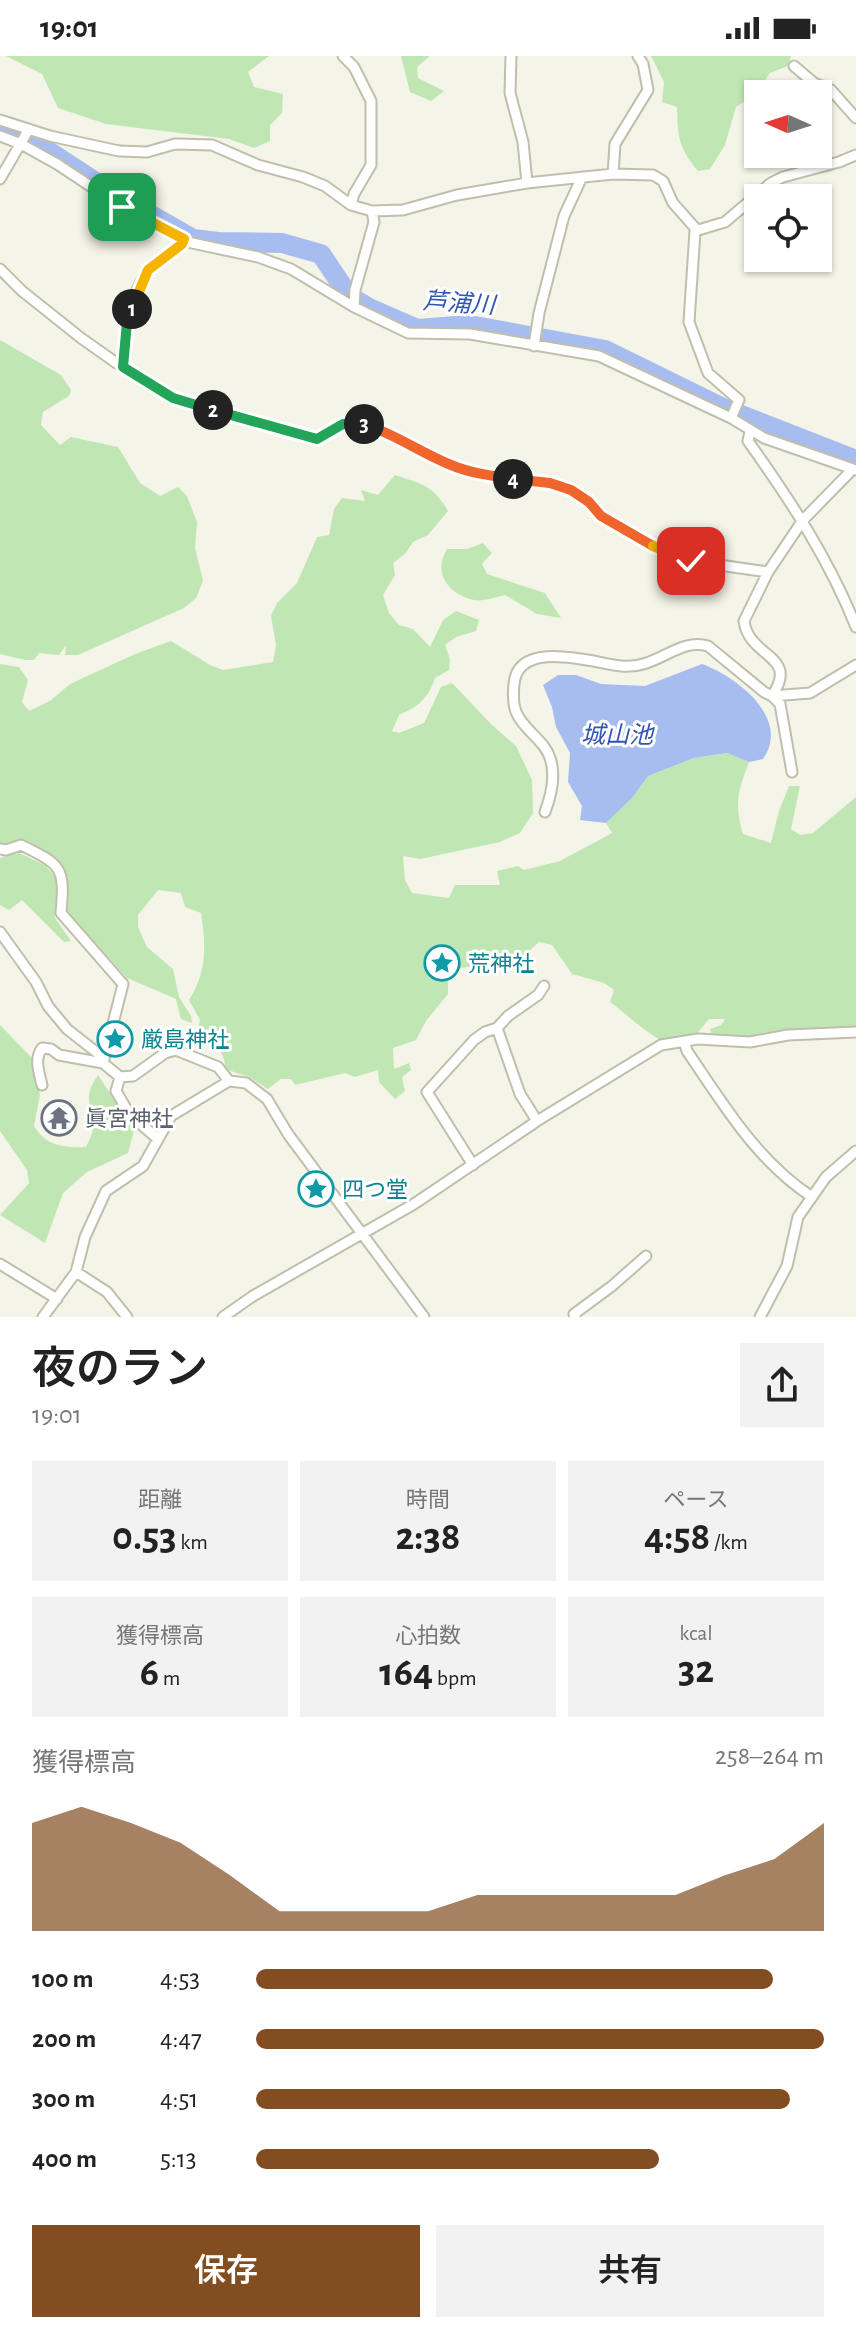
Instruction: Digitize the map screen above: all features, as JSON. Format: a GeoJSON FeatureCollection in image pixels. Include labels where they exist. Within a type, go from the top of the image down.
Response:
{"type":"FeatureCollection","features":[{"type":"Feature","properties":{"kind":"street"},"geometry":{"type":"LineString","coordinates":[[343,56],[354,67],[371,101],[371,165],[351,205]]}},
{"type":"Feature","properties":{"kind":"street"},"geometry":{"type":"LineString","coordinates":[[511,56],[510,93],[523,142],[527,183]]}},
{"type":"Feature","properties":{"kind":"street"},"geometry":{"type":"LineString","coordinates":[[613,174],[615,144],[648,90],[643,64],[638,56]]}},
{"type":"Feature","properties":{"kind":"street"},"geometry":{"type":"LineString","coordinates":[[794,66],[814,83],[831,90],[856,118]]}},
{"type":"Feature","properties":{"kind":"street"},"geometry":{"type":"LineString","coordinates":[[0,120],[50,136],[119,151],[147,152],[175,144],[212,145],[258,165],[325,186],[351,205],[372,211],[403,210],[457,195],[527,183],[613,174],[653,175],[663,181],[673,203],[697,230],[689,322],[708,373],[739,400],[733,412]]}},
{"type":"Feature","properties":{"kind":"street"},"geometry":{"type":"LineString","coordinates":[[0,179],[29,129]]}},
{"type":"Feature","properties":{"kind":"street"},"geometry":{"type":"LineString","coordinates":[[0,136],[57,164],[122,207],[184,239],[258,257],[291,269],[408,333],[470,334],[535,341],[599,356],[733,412],[750,432],[854,470],[803,520],[768,572],[744,621],[750,641],[775,661],[780,669],[780,684],[772,696]]}},
{"type":"Feature","properties":{"kind":"street"},"geometry":{"type":"LineString","coordinates":[[697,230],[725,222],[771,183],[783,177],[856,155]]}},
{"type":"Feature","properties":{"kind":"street"},"geometry":{"type":"LineString","coordinates":[[535,341],[564,216],[582,177]]}},
{"type":"Feature","properties":{"kind":"street"},"geometry":{"type":"LineString","coordinates":[[355,302],[374,222],[372,211]]}},
{"type":"Feature","properties":{"kind":"street"},"geometry":{"type":"LineString","coordinates":[[123,367],[127,322],[140,285],[148,270],[182,244],[184,239]]}},
{"type":"Feature","properties":{"kind":"street"},"geometry":{"type":"LineString","coordinates":[[0,269],[22,291],[123,367],[173,398],[317,439],[343,424],[360,423],[382,430],[452,465],[490,476],[550,483],[571,490],[589,502],[601,516],[666,552],[691,561],[768,572]]}},
{"type":"Feature","properties":{"kind":"street"},"geometry":{"type":"LineString","coordinates":[[750,432],[748,441],[803,520],[842,592],[856,627]]}},
{"type":"Feature","properties":{"kind":"street"},"geometry":{"type":"LineString","coordinates":[[545,812],[551,795],[550,756],[518,717],[513,693],[514,679],[521,667],[530,662],[561,655],[623,666],[643,666],[688,644],[708,646],[780,704],[792,772]]}},
{"type":"Feature","properties":{"kind":"street"},"geometry":{"type":"LineString","coordinates":[[772,696],[810,693],[856,665]]}},
{"type":"Feature","properties":{"kind":"street"},"geometry":{"type":"LineString","coordinates":[[0,849],[21,845],[59,868],[63,886],[61,913],[123,984],[103,1063]]}},
{"type":"Feature","properties":{"kind":"street"},"geometry":{"type":"LineString","coordinates":[[0,932],[36,982],[48,1006],[67,1029],[100,1055],[103,1063]]}},
{"type":"Feature","properties":{"kind":"street"},"geometry":{"type":"LineString","coordinates":[[473,1165],[427,1092],[474,1040],[497,1028],[508,1016],[538,995],[544,986]]}},
{"type":"Feature","properties":{"kind":"street"},"geometry":{"type":"LineString","coordinates":[[497,1028],[520,1094],[537,1121]]}},
{"type":"Feature","properties":{"kind":"street"},"geometry":{"type":"LineString","coordinates":[[223,1317],[253,1296],[364,1234],[537,1121],[661,1045],[698,1039],[750,1042],[788,1035],[856,1032]]}},
{"type":"Feature","properties":{"kind":"street"},"geometry":{"type":"LineString","coordinates":[[684,1041],[687,1051],[749,1141],[787,1181],[812,1197]]}},
{"type":"Feature","properties":{"kind":"street"},"geometry":{"type":"LineString","coordinates":[[42,1085],[38,1069],[38,1054],[42,1048],[51,1049],[59,1055],[103,1063],[120,1077],[133,1076],[165,1053],[176,1050],[218,1067],[229,1081]]}},
{"type":"Feature","properties":{"kind":"street"},"geometry":{"type":"LineString","coordinates":[[120,1077],[116,1091],[130,1115],[157,1138]]}},
{"type":"Feature","properties":{"kind":"street"},"geometry":{"type":"LineString","coordinates":[[43,1317],[76,1272],[91,1222],[106,1191],[143,1166],[171,1116],[229,1081],[246,1083],[267,1099],[288,1134],[424,1317]]}},
{"type":"Feature","properties":{"kind":"street"},"geometry":{"type":"LineString","coordinates":[[760,1317],[787,1266],[798,1217],[826,1177],[856,1151]]}},
{"type":"Feature","properties":{"kind":"street"},"geometry":{"type":"LineString","coordinates":[[575,1317],[574,1314],[646,1256]]}},
{"type":"Feature","properties":{"kind":"street"},"geometry":{"type":"LineString","coordinates":[[0,1264],[57,1299]]}},
{"type":"Feature","properties":{"kind":"street"},"geometry":{"type":"LineString","coordinates":[[76,1272],[107,1292],[127,1317]]}},
{"type":"Feature","properties":{"kind":"green space"},"geometry":{"type":"Polygon","coordinates":[[[6,56],[269,56],[248,72],[254,87],[283,94],[282,113],[270,125],[270,141],[254,148],[229,139],[106,124],[58,108],[42,74],[6,56]]]}},
{"type":"Feature","properties":{"kind":"green space"},"geometry":{"type":"Polygon","coordinates":[[[401,56],[430,56],[417,67],[418,78],[444,91],[431,101],[410,92],[401,56]]]}},
{"type":"Feature","properties":{"kind":"green space"},"geometry":{"type":"Polygon","coordinates":[[[651,56],[791,56],[788,66],[770,73],[765,80],[744,80],[744,102],[736,107],[725,145],[710,169],[698,171],[686,155],[680,141],[677,107],[662,102],[664,82],[651,56]]]}},
{"type":"Feature","properties":{"kind":"green space"},"geometry":{"type":"Polygon","coordinates":[[[0,340],[61,375],[71,390],[69,396],[43,412],[41,425],[60,445],[71,437],[118,447],[140,483],[160,496],[178,487],[187,496],[197,522],[195,548],[203,581],[196,598],[184,608],[78,655],[65,655],[66,645],[59,655],[39,653],[34,660],[0,654],[0,340]]]}},
{"type":"Feature","properties":{"kind":"green space"},"geometry":{"type":"Polygon","coordinates":[[[395,475],[426,487],[448,511],[428,535],[413,542],[405,554],[393,563],[395,575],[383,595],[389,613],[399,625],[413,629],[430,647],[443,620],[456,611],[479,620],[476,631],[456,637],[445,645],[450,659],[449,670],[435,678],[422,701],[399,715],[392,731],[399,733],[424,723],[441,687],[452,683],[516,746],[532,780],[533,813],[520,833],[500,842],[420,859],[403,856],[405,880],[412,893],[449,898],[455,885],[500,885],[497,871],[518,866],[524,870],[560,861],[612,833],[606,823],[632,798],[648,776],[694,758],[727,753],[749,762],[738,797],[743,834],[771,843],[789,786],[800,786],[791,829],[800,835],[813,833],[856,797],[856,1029],[751,1045],[716,1045],[710,1029],[721,1025],[725,1019],[709,1019],[693,1038],[668,1042],[647,1031],[610,1002],[614,990],[604,983],[572,974],[552,945],[539,942],[528,952],[528,962],[457,968],[448,975],[448,994],[426,1021],[416,1040],[393,1048],[394,1069],[409,1063],[411,1070],[402,1077],[405,1091],[395,1099],[379,1082],[378,1070],[355,1077],[345,1073],[295,1085],[291,1079],[281,1079],[268,1089],[249,1077],[225,1069],[220,1052],[196,1036],[200,1020],[189,1000],[202,969],[203,925],[201,913],[185,907],[181,893],[158,890],[138,915],[138,927],[147,947],[173,969],[179,997],[192,1023],[181,1019],[176,999],[127,978],[67,912],[66,879],[55,859],[25,842],[0,844],[0,664],[19,667],[28,680],[22,702],[29,711],[50,701],[70,684],[171,641],[223,670],[273,662],[276,645],[271,616],[277,603],[297,583],[317,537],[329,535],[334,509],[342,498],[365,501],[361,490],[378,495],[395,475]]]}},
{"type":"Feature","properties":{"kind":"green space"},"geometry":{"type":"Polygon","coordinates":[[[483,543],[492,553],[482,564],[487,574],[545,593],[561,618],[537,614],[505,595],[474,600],[451,588],[442,574],[441,566],[447,549],[467,549],[483,543]]]}},
{"type":"Feature","properties":{"kind":"green space"},"geometry":{"type":"Polygon","coordinates":[[[19,853],[45,865],[57,879],[55,918],[71,941],[64,942],[22,900],[9,910],[0,905],[0,858],[19,853]]]}},
{"type":"Feature","properties":{"kind":"green space"},"geometry":{"type":"Polygon","coordinates":[[[0,1025],[32,1058],[40,1095],[34,1126],[44,1138],[63,1146],[86,1147],[93,1128],[90,1091],[98,1075],[134,1130],[128,1153],[87,1172],[63,1193],[45,1243],[0,1215],[29,1183],[27,1170],[0,1131],[0,1025]]]}},
{"type":"Feature","properties":{"kind":"water","name":"城山池"},"geometry":{"type":"Polygon","coordinates":[[[702,664],[745,689],[765,715],[770,729],[770,744],[763,759],[749,762],[727,753],[694,758],[648,776],[632,798],[606,823],[580,820],[582,806],[568,782],[570,753],[556,727],[543,685],[558,675],[576,675],[601,684],[645,686],[702,664]]]}},
{"type":"Feature","properties":{"kind":"waterway","name":"芦浦川"},"geometry":{"type":"LineString","coordinates":[[0,126],[21,133],[114,194],[193,239],[282,243],[321,254],[349,296],[417,329],[469,325],[605,350],[723,408],[856,460]]}},
{"type":"Feature","properties":{"kind":"waterway"},"geometry":{"type":"LineString","coordinates":[[795,1214],[805,1199]]}},
{"type":"Feature","properties":{"kind":"waterway"},"geometry":{"type":"LineString","coordinates":[[756,1317],[766,1295]]}},
{"type":"Feature","properties":{"kind":"place","name":"荒神社"},"geometry":{"type":"Point","coordinates":[442,963]}},
{"type":"Feature","properties":{"kind":"place","name":"厳島神社"},"geometry":{"type":"Point","coordinates":[115,1039]}},
{"type":"Feature","properties":{"kind":"place","name":"眞宮神社"},"geometry":{"type":"Point","coordinates":[59,1118]}},
{"type":"Feature","properties":{"kind":"place","name":"四つ堂"},"geometry":{"type":"Point","coordinates":[316,1189]}},
{"type":"Feature","properties":{"kind":"route"},"geometry":{"type":"LineString","coordinates":[[122,207],[184,239],[182,244],[148,270],[140,285],[127,322],[123,367],[132,374],[173,398],[317,439],[343,424],[360,423],[382,430],[452,465],[490,476],[550,483],[571,490],[624,531],[691,561]]}}]}
